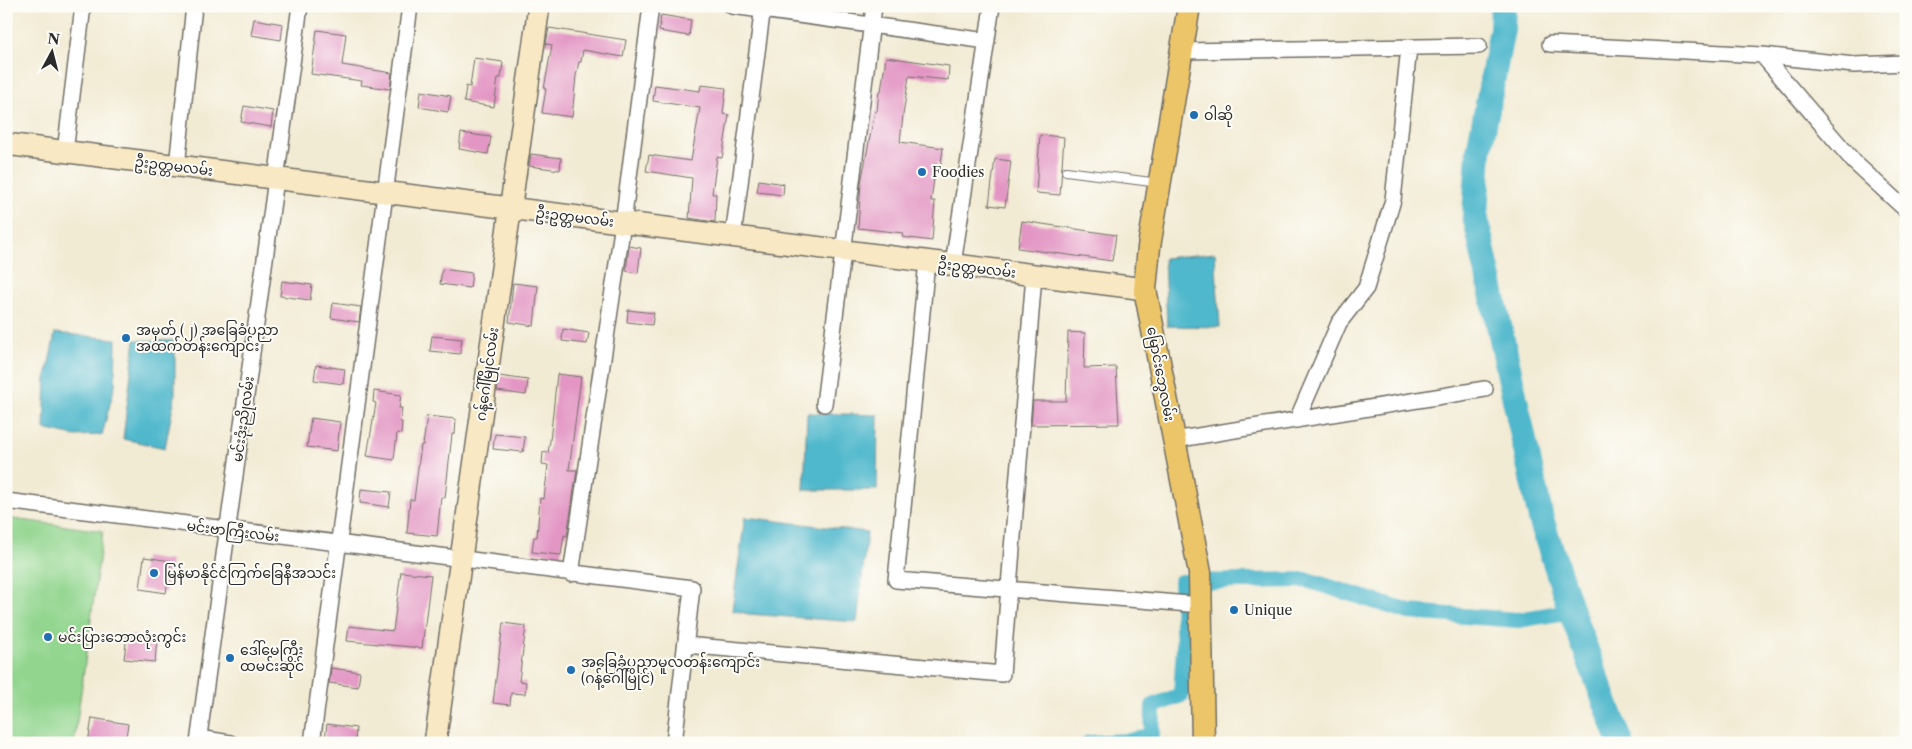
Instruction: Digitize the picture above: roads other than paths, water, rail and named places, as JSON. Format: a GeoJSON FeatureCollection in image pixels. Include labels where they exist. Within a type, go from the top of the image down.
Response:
{"type":"FeatureCollection","features":[{"type":"Feature","properties":{"kind":"main road","name":"မြောင်းဘွေလမ်း"},"geometry":{"type":"LineString","coordinates":[[1189,6],[1145,289],[1174,440],[1193,595],[1204,743]]}},
{"type":"Feature","properties":{"kind":"street"},"geometry":{"type":"LineString","coordinates":[[65,152],[83,6]]}},
{"type":"Feature","properties":{"kind":"street"},"geometry":{"type":"LineString","coordinates":[[177,166],[194,6]]}},
{"type":"Feature","properties":{"kind":"street","name":"မင်းဒုံးညိုလမ်း"},"geometry":{"type":"LineString","coordinates":[[199,741],[300,6]]}},
{"type":"Feature","properties":{"kind":"street"},"geometry":{"type":"LineString","coordinates":[[312,743],[410,6]]}},
{"type":"Feature","properties":{"kind":"street","name":"ဂန့်ဂေါ်မြိုင်လမ်း"},"geometry":{"type":"LineString","coordinates":[[435,743],[539,6]]}},
{"type":"Feature","properties":{"kind":"street"},"geometry":{"type":"LineString","coordinates":[[571,574],[623,223],[651,6]]}},
{"type":"Feature","properties":{"kind":"street"},"geometry":{"type":"LineString","coordinates":[[732,6],[763,8],[986,41]]}},
{"type":"Feature","properties":{"kind":"street"},"geometry":{"type":"LineString","coordinates":[[824,404],[874,6]]}},
{"type":"Feature","properties":{"kind":"street"},"geometry":{"type":"LineString","coordinates":[[953,264],[992,6]]}},
{"type":"Feature","properties":{"kind":"street"},"geometry":{"type":"LineString","coordinates":[[733,237],[763,8]]}},
{"type":"Feature","properties":{"kind":"street"},"geometry":{"type":"LineString","coordinates":[[1550,44],[1762,55],[1854,65],[1906,63]]}},
{"type":"Feature","properties":{"kind":"street"},"geometry":{"type":"LineString","coordinates":[[1182,51],[1479,46]]}},
{"type":"Feature","properties":{"kind":"street"},"geometry":{"type":"LineString","coordinates":[[1297,420],[1339,323],[1366,288],[1393,200],[1409,47]]}},
{"type":"Feature","properties":{"kind":"street"},"geometry":{"type":"LineString","coordinates":[[1762,55],[1855,163],[1906,210]]}},
{"type":"Feature","properties":{"kind":"street","name":"ဦးဥတ္တမလမ်း"},"geometry":{"type":"LineString","coordinates":[[6,144],[1145,289]]}},
{"type":"Feature","properties":{"kind":"street"},"geometry":{"type":"LineString","coordinates":[[927,261],[896,580],[1007,589],[1193,595]]}},
{"type":"Feature","properties":{"kind":"street"},"geometry":{"type":"LineString","coordinates":[[674,743],[686,645],[1002,674],[1007,589],[1034,275]]}},
{"type":"Feature","properties":{"kind":"street"},"geometry":{"type":"LineString","coordinates":[[1174,440],[1485,389]]}},
{"type":"Feature","properties":{"kind":"street","name":"မင်းဗာကြီးလမ်း"},"geometry":{"type":"LineString","coordinates":[[6,501],[692,588],[686,645]]}},
{"type":"Feature","properties":{"kind":"street"},"geometry":{"type":"LineString","coordinates":[[199,741],[230,743]]}},
{"type":"Feature","properties":{"kind":"lane"},"geometry":{"type":"LineString","coordinates":[[1066,171],[1160,183]]}},
{"type":"Feature","properties":{"kind":"water"},"geometry":{"type":"Polygon","coordinates":[[[1215,253],[1220,327],[1167,326],[1164,258],[1215,253]]]}},
{"type":"Feature","properties":{"kind":"water"},"geometry":{"type":"Polygon","coordinates":[[[55,333],[116,339],[115,385],[102,435],[74,436],[44,429],[46,378],[55,333]]]}},
{"type":"Feature","properties":{"kind":"water"},"geometry":{"type":"Polygon","coordinates":[[[135,340],[175,341],[175,396],[165,448],[123,439],[135,340]]]}},
{"type":"Feature","properties":{"kind":"water"},"geometry":{"type":"Polygon","coordinates":[[[807,413],[878,415],[877,490],[804,490],[807,413]]]}},
{"type":"Feature","properties":{"kind":"water"},"geometry":{"type":"Polygon","coordinates":[[[745,517],[867,532],[857,622],[748,614],[732,610],[745,517]]]}},
{"type":"Feature","properties":{"kind":"waterway"},"geometry":{"type":"LineString","coordinates":[[1503,6],[1502,29],[1479,151],[1475,215],[1541,519],[1571,611],[1621,743]]}},
{"type":"Feature","properties":{"kind":"waterway"},"geometry":{"type":"LineString","coordinates":[[1089,743],[1130,741],[1152,735],[1153,706],[1181,695],[1184,646],[1181,582],[1307,580],[1409,612],[1518,620],[1571,611]]}},
{"type":"Feature","properties":{"kind":"place","name":"ဝါဆို"},"geometry":{"type":"Point","coordinates":[1194,115]}},
{"type":"Feature","properties":{"kind":"place","name":"Foodies"},"geometry":{"type":"Point","coordinates":[922,172]}},
{"type":"Feature","properties":{"kind":"place","name":"အမှတ် (၂) အခြေခံပညာ အထက်တန်းကျောင်း"},"geometry":{"type":"Point","coordinates":[126,338]}},
{"type":"Feature","properties":{"kind":"place","name":"မြန်မာနိုင်ငံကြက်ခြေနီအသင်း"},"geometry":{"type":"Point","coordinates":[154,573]}},
{"type":"Feature","properties":{"kind":"place","name":"Unique"},"geometry":{"type":"Point","coordinates":[1234,610]}},
{"type":"Feature","properties":{"kind":"place","name":"မင်းပြားဘောလုံးကွင်း"},"geometry":{"type":"Point","coordinates":[48,637]}},
{"type":"Feature","properties":{"kind":"place","name":"ဒေါ်မေကြီး ထမင်းဆိုင်"},"geometry":{"type":"Point","coordinates":[230,658]}},
{"type":"Feature","properties":{"kind":"place","name":"အခြေခံပညာမူလတန်းကျောင်း (ဂန့်ဂေါ်မြိုင်)"},"geometry":{"type":"Point","coordinates":[571,670]}}]}
